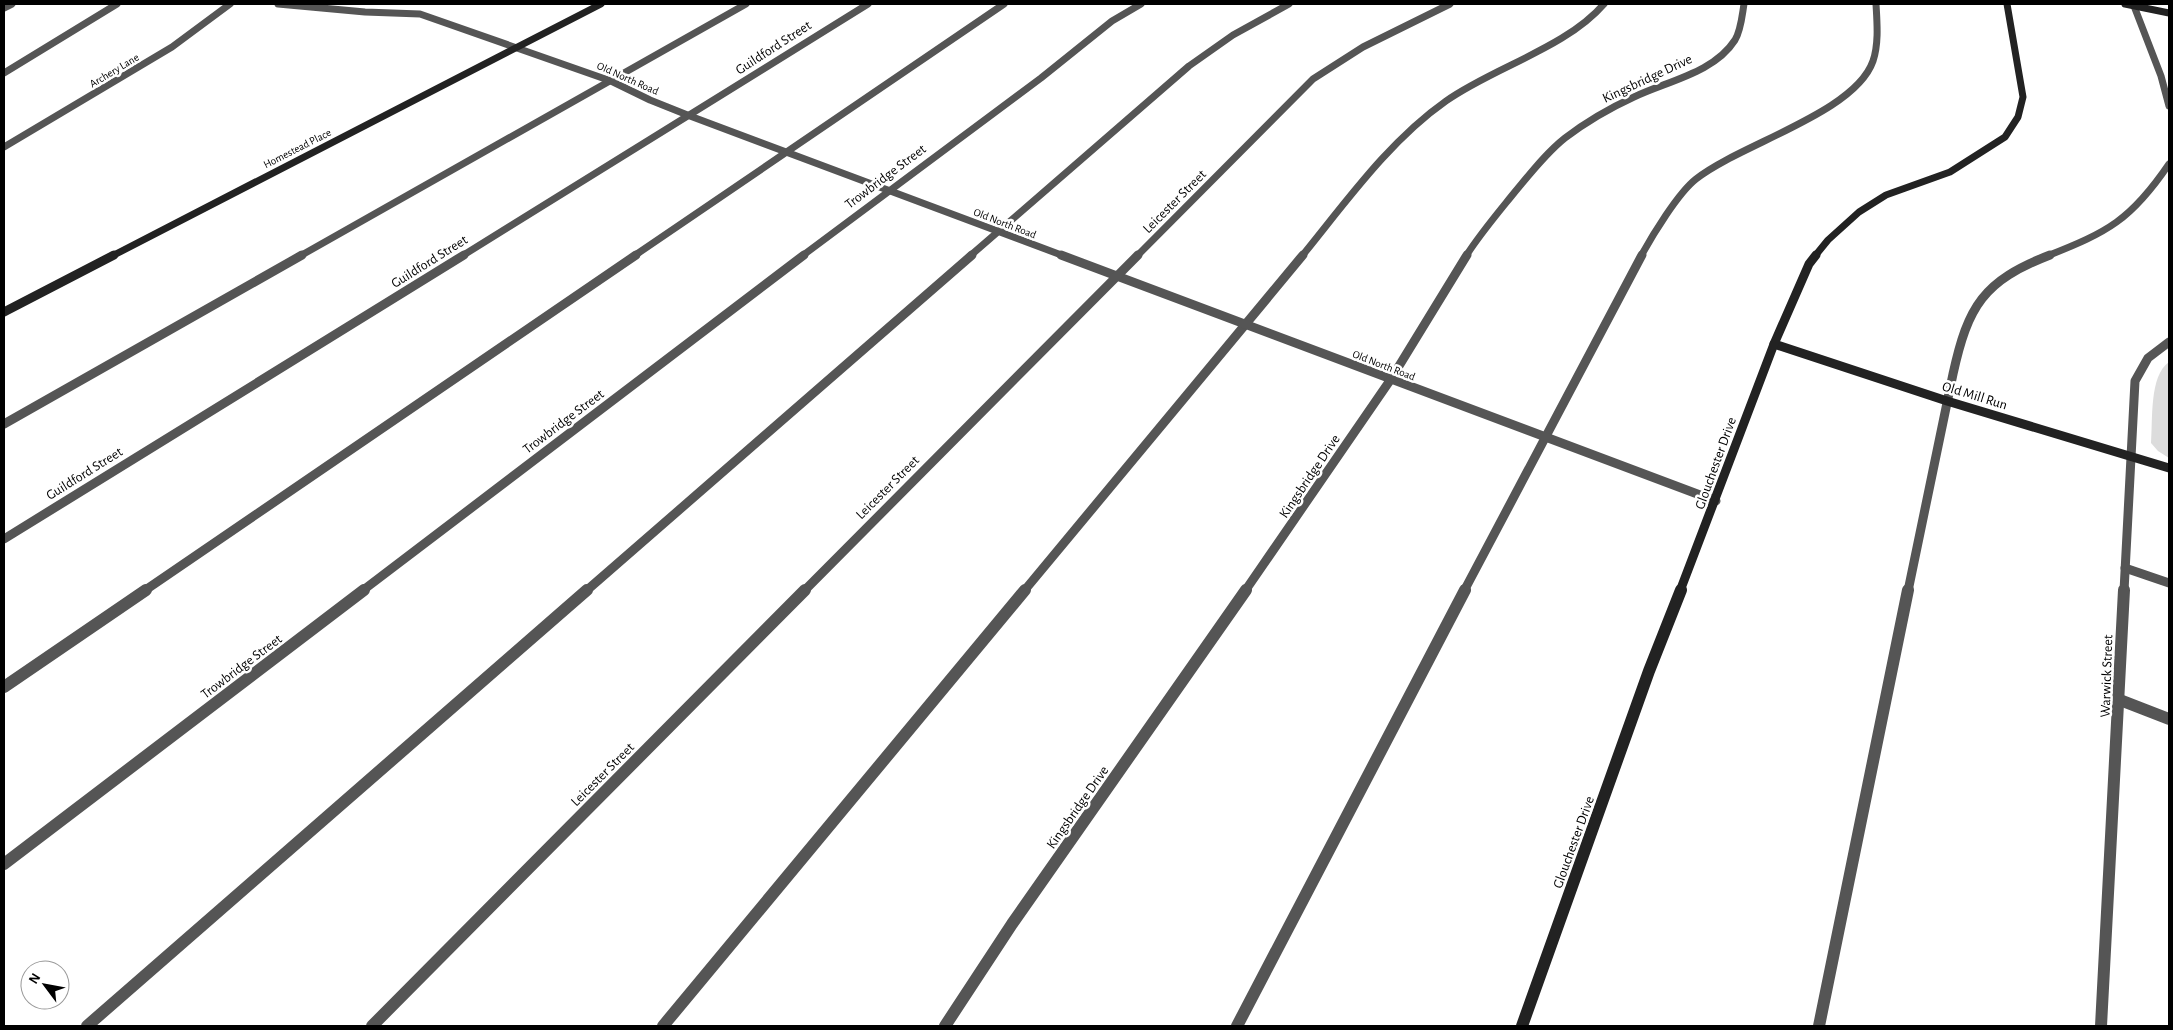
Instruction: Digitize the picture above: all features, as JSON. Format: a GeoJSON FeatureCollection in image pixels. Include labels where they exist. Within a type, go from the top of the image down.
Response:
{"type":"FeatureCollection","features":[{"type":"Feature","properties":{"kind":"street"},"geometry":{"type":"LineString","coordinates":[[4,8],[12,4]]}},
{"type":"Feature","properties":{"kind":"street"},"geometry":{"type":"LineString","coordinates":[[4,73],[117,4]]}},
{"type":"Feature","properties":{"kind":"street","name":"Archery Lane"},"geometry":{"type":"LineString","coordinates":[[4,147],[172,47],[230,4]]}},
{"type":"Feature","properties":{"kind":"street","name":"Old North Road"},"geometry":{"type":"LineString","coordinates":[[278,4],[365,12],[420,14],[519,46],[611,80],[650,100],[690,116],[1716,501]]}},
{"type":"Feature","properties":{"kind":"street","name":"Homestead Place"},"geometry":{"type":"LineString","coordinates":[[4,312],[601,4]]}},
{"type":"Feature","properties":{"kind":"street"},"geometry":{"type":"LineString","coordinates":[[4,424],[746,4]]}},
{"type":"Feature","properties":{"kind":"street","name":"Guildford Street"},"geometry":{"type":"LineString","coordinates":[[4,539],[690,116],[868,4]]}},
{"type":"Feature","properties":{"kind":"street"},"geometry":{"type":"LineString","coordinates":[[4,687],[1004,4]]}},
{"type":"Feature","properties":{"kind":"street","name":"Trowbridge Street"},"geometry":{"type":"LineString","coordinates":[[4,864],[888,191],[1041,78],[1112,21],[1141,4]]}},
{"type":"Feature","properties":{"kind":"street"},"geometry":{"type":"LineString","coordinates":[[87,1026],[1189,66],[1233,35],[1289,4]]}},
{"type":"Feature","properties":{"kind":"street","name":"Leicester Street"},"geometry":{"type":"LineString","coordinates":[[372,1026],[842,551],[1313,80],[1342,58],[1381,36],[1450,4]]}},
{"type":"Feature","properties":{"kind":"street"},"geometry":{"type":"LineString","coordinates":[[663,1026],[1351,196],[1422,119],[1471,85],[1568,34],[1598,11],[1604,4]]}},
{"type":"Feature","properties":{"kind":"street","name":"Kingsbridge Drive"},"geometry":{"type":"LineString","coordinates":[[945,1026],[1012,924],[1318,488],[1391,379],[1478,237],[1536,166],[1565,138],[1594,118],[1633,97],[1701,69],[1720,56],[1736,40],[1744,4]]}},
{"type":"Feature","properties":{"kind":"street"},"geometry":{"type":"LineString","coordinates":[[1237,1026],[1545,437],[1646,249],[1670,210],[1694,180],[1726,159],[1835,104],[1862,81],[1873,61],[1877,40],[1876,4]]}},
{"type":"Feature","properties":{"kind":"street","name":"Glouchester Drive"},"geometry":{"type":"LineString","coordinates":[[1522,1026],[1649,671],[1716,501],[1774,344],[1809,264],[1828,240],[1859,212],[1886,195],[1950,172],[2005,137],[2018,117],[2023,97],[2007,4]]}},
{"type":"Feature","properties":{"kind":"street"},"geometry":{"type":"LineString","coordinates":[[2125,4],[2169,13]]}},
{"type":"Feature","properties":{"kind":"street"},"geometry":{"type":"LineString","coordinates":[[2134,6],[2161,76],[2169,106]]}},
{"type":"Feature","properties":{"kind":"street"},"geometry":{"type":"LineString","coordinates":[[1818,1026],[1947,401],[1968,322],[1983,295],[2002,278],[2041,258],[2104,232],[2124,219],[2157,182],[2169,164]]}},
{"type":"Feature","properties":{"kind":"street","name":"Warwick Street"},"geometry":{"type":"LineString","coordinates":[[2101,1026],[2120,700],[2130,455],[2135,381],[2148,358],[2169,342]]}},
{"type":"Feature","properties":{"kind":"street","name":"Old Mill Run"},"geometry":{"type":"LineString","coordinates":[[1774,344],[1947,401],[2169,468]]}},
{"type":"Feature","properties":{"kind":"street"},"geometry":{"type":"LineString","coordinates":[[2125,568],[2169,583]]}},
{"type":"Feature","properties":{"kind":"street"},"geometry":{"type":"LineString","coordinates":[[2120,700],[2169,719]]}},
{"type":"Feature","properties":{"kind":"shaded area"},"geometry":{"type":"Polygon","coordinates":[[[2169,362],[2169,458],[2158,451],[2151,443],[2155,388],[2158,377],[2169,362]]]}}]}
